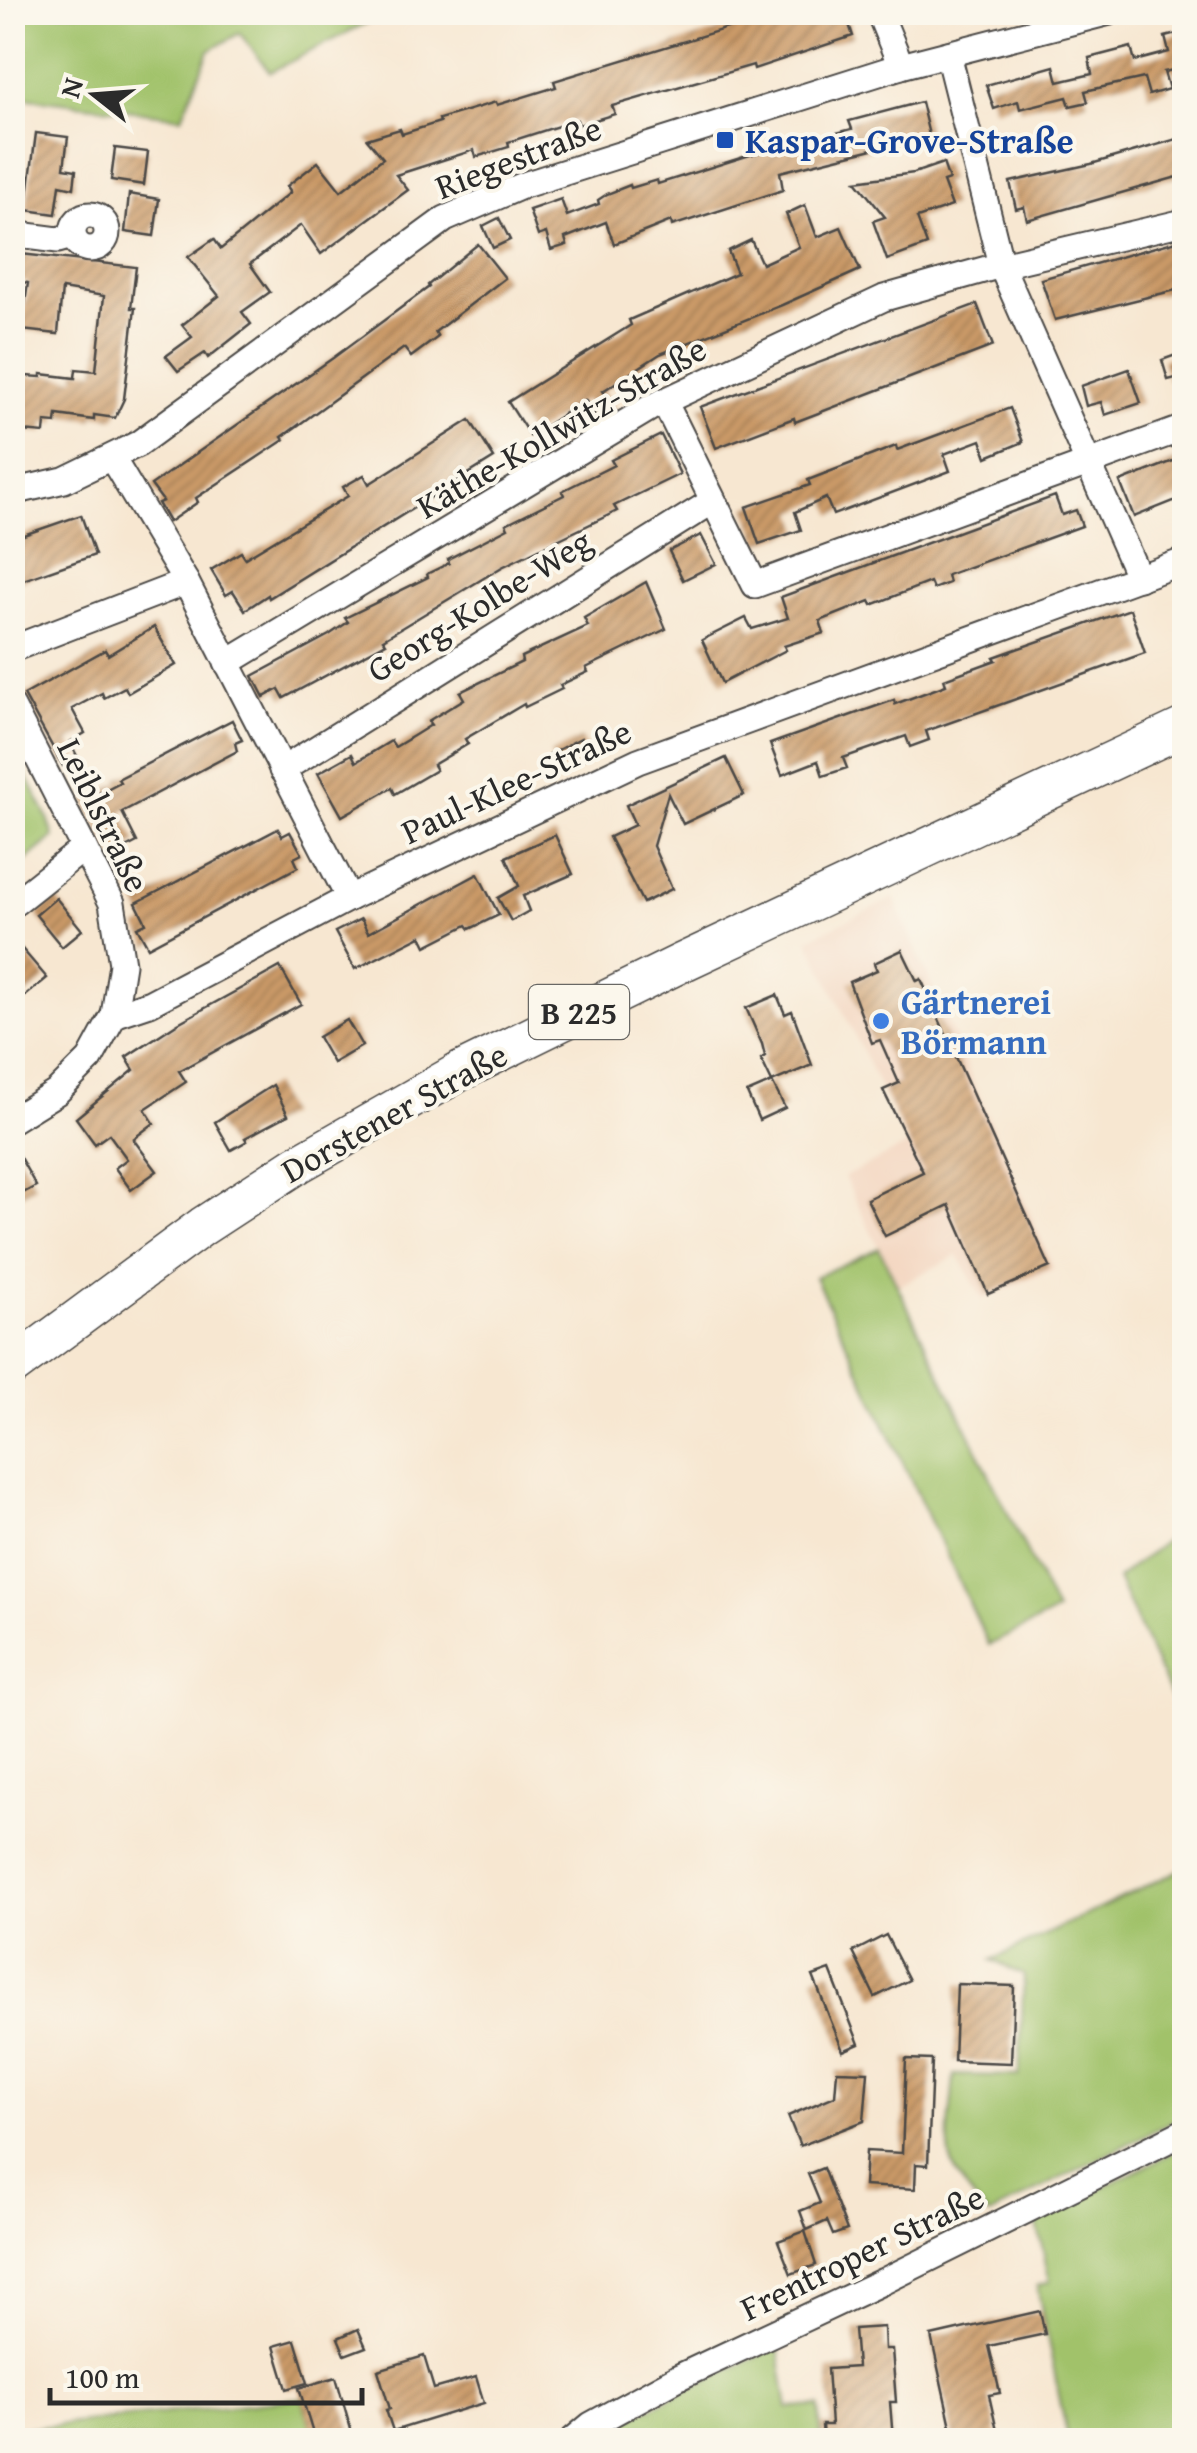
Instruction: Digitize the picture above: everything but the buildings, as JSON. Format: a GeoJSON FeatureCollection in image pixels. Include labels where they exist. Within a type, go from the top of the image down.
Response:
{"type":"FeatureCollection","features":[{"type":"Feature","properties":{"kind":"main road","name":"Dorstener Straße"},"geometry":{"type":"LineString","coordinates":[[12,1367],[203,1226],[298,1164],[412,1098],[527,1037],[1184,727]]}},
{"type":"Feature","properties":{"kind":"street"},"geometry":{"type":"LineString","coordinates":[[879,12],[901,66]]}},
{"type":"Feature","properties":{"kind":"street","name":"Riegestraße"},"geometry":{"type":"LineString","coordinates":[[12,492],[64,480],[138,444],[445,219],[524,185],[901,66],[1110,12]]}},
{"type":"Feature","properties":{"kind":"street"},"geometry":{"type":"LineString","coordinates":[[948,54],[1001,265],[1139,578]]}},
{"type":"Feature","properties":{"kind":"street","name":"Käthe-Kollwitz-Straße"},"geometry":{"type":"LineString","coordinates":[[227,663],[664,402],[884,298],[1001,265],[1184,222]]}},
{"type":"Feature","properties":{"kind":"street"},"geometry":{"type":"LineString","coordinates":[[12,234],[58,240],[72,236]]}},
{"type":"Feature","properties":{"kind":"street"},"geometry":{"type":"LineString","coordinates":[[664,402],[755,585],[1184,428]]}},
{"type":"Feature","properties":{"kind":"street"},"geometry":{"type":"LineString","coordinates":[[112,458],[186,582],[349,898],[150,1004],[114,1016]]}},
{"type":"Feature","properties":{"kind":"street","name":"Georg-Kolbe-Weg"},"geometry":{"type":"LineString","coordinates":[[282,770],[713,501]]}},
{"type":"Feature","properties":{"kind":"street","name":"Paul-Klee-Straße"},"geometry":{"type":"LineString","coordinates":[[349,898],[638,761],[1184,561]]}},
{"type":"Feature","properties":{"kind":"street"},"geometry":{"type":"LineString","coordinates":[[12,649],[186,582]]}},
{"type":"Feature","properties":{"kind":"street","name":"Leiblstraße"},"geometry":{"type":"LineString","coordinates":[[12,707],[112,903],[122,964],[114,1016],[90,1059],[57,1092],[12,1120]]}},
{"type":"Feature","properties":{"kind":"street"},"geometry":{"type":"LineString","coordinates":[[12,904],[84,848]]}},
{"type":"Feature","properties":{"kind":"street","name":"Frentroper Straße"},"geometry":{"type":"LineString","coordinates":[[573,2440],[677,2378],[884,2281],[1184,2132]]}},
{"type":"Feature","properties":{"kind":"shaded area"},"geometry":{"type":"Polygon","coordinates":[[[894,898],[1054,1269],[983,1299],[958,1255],[898,1286],[844,1177],[908,1145],[808,939],[894,898]]]}},
{"type":"Feature","properties":{"kind":"green space"},"geometry":{"type":"Polygon","coordinates":[[[12,13],[386,13],[270,72],[240,33],[209,51],[182,117],[13,96],[12,13]]]}},
{"type":"Feature","properties":{"kind":"green space"},"geometry":{"type":"Polygon","coordinates":[[[24,771],[54,837],[13,871],[13,776],[24,771]]]}},
{"type":"Feature","properties":{"kind":"green space"},"geometry":{"type":"Polygon","coordinates":[[[879,1248],[1056,1612],[989,1645],[815,1277],[879,1248]]]}},
{"type":"Feature","properties":{"kind":"green space"},"geometry":{"type":"Polygon","coordinates":[[[1184,1526],[1184,1725],[1117,1579],[1184,1526]]]}},
{"type":"Feature","properties":{"kind":"green space"},"geometry":{"type":"Polygon","coordinates":[[[1184,1868],[1184,2115],[989,2215],[960,2180],[949,2151],[949,2136],[954,2075],[1019,2076],[1024,1975],[992,1960],[1184,1868]]]}},
{"type":"Feature","properties":{"kind":"green space"},"geometry":{"type":"Polygon","coordinates":[[[1184,2147],[1184,2440],[1068,2440],[1037,2286],[1050,2282],[1036,2220],[1184,2147]]]}},
{"type":"Feature","properties":{"kind":"green space"},"geometry":{"type":"Polygon","coordinates":[[[778,2346],[788,2408],[819,2406],[821,2440],[601,2440],[631,2417],[778,2346]]]}},
{"type":"Feature","properties":{"kind":"green space"},"geometry":{"type":"Polygon","coordinates":[[[302,2398],[315,2440],[13,2440],[12,2430],[302,2398]]]}},
{"type":"Feature","properties":{"kind":"place","name":"Kaspar-Grove-Straße"},"geometry":{"type":"Point","coordinates":[725,140]}},
{"type":"Feature","properties":{"kind":"place","name":"Gärtnerei Börmann"},"geometry":{"type":"Point","coordinates":[881,1021]}}]}
